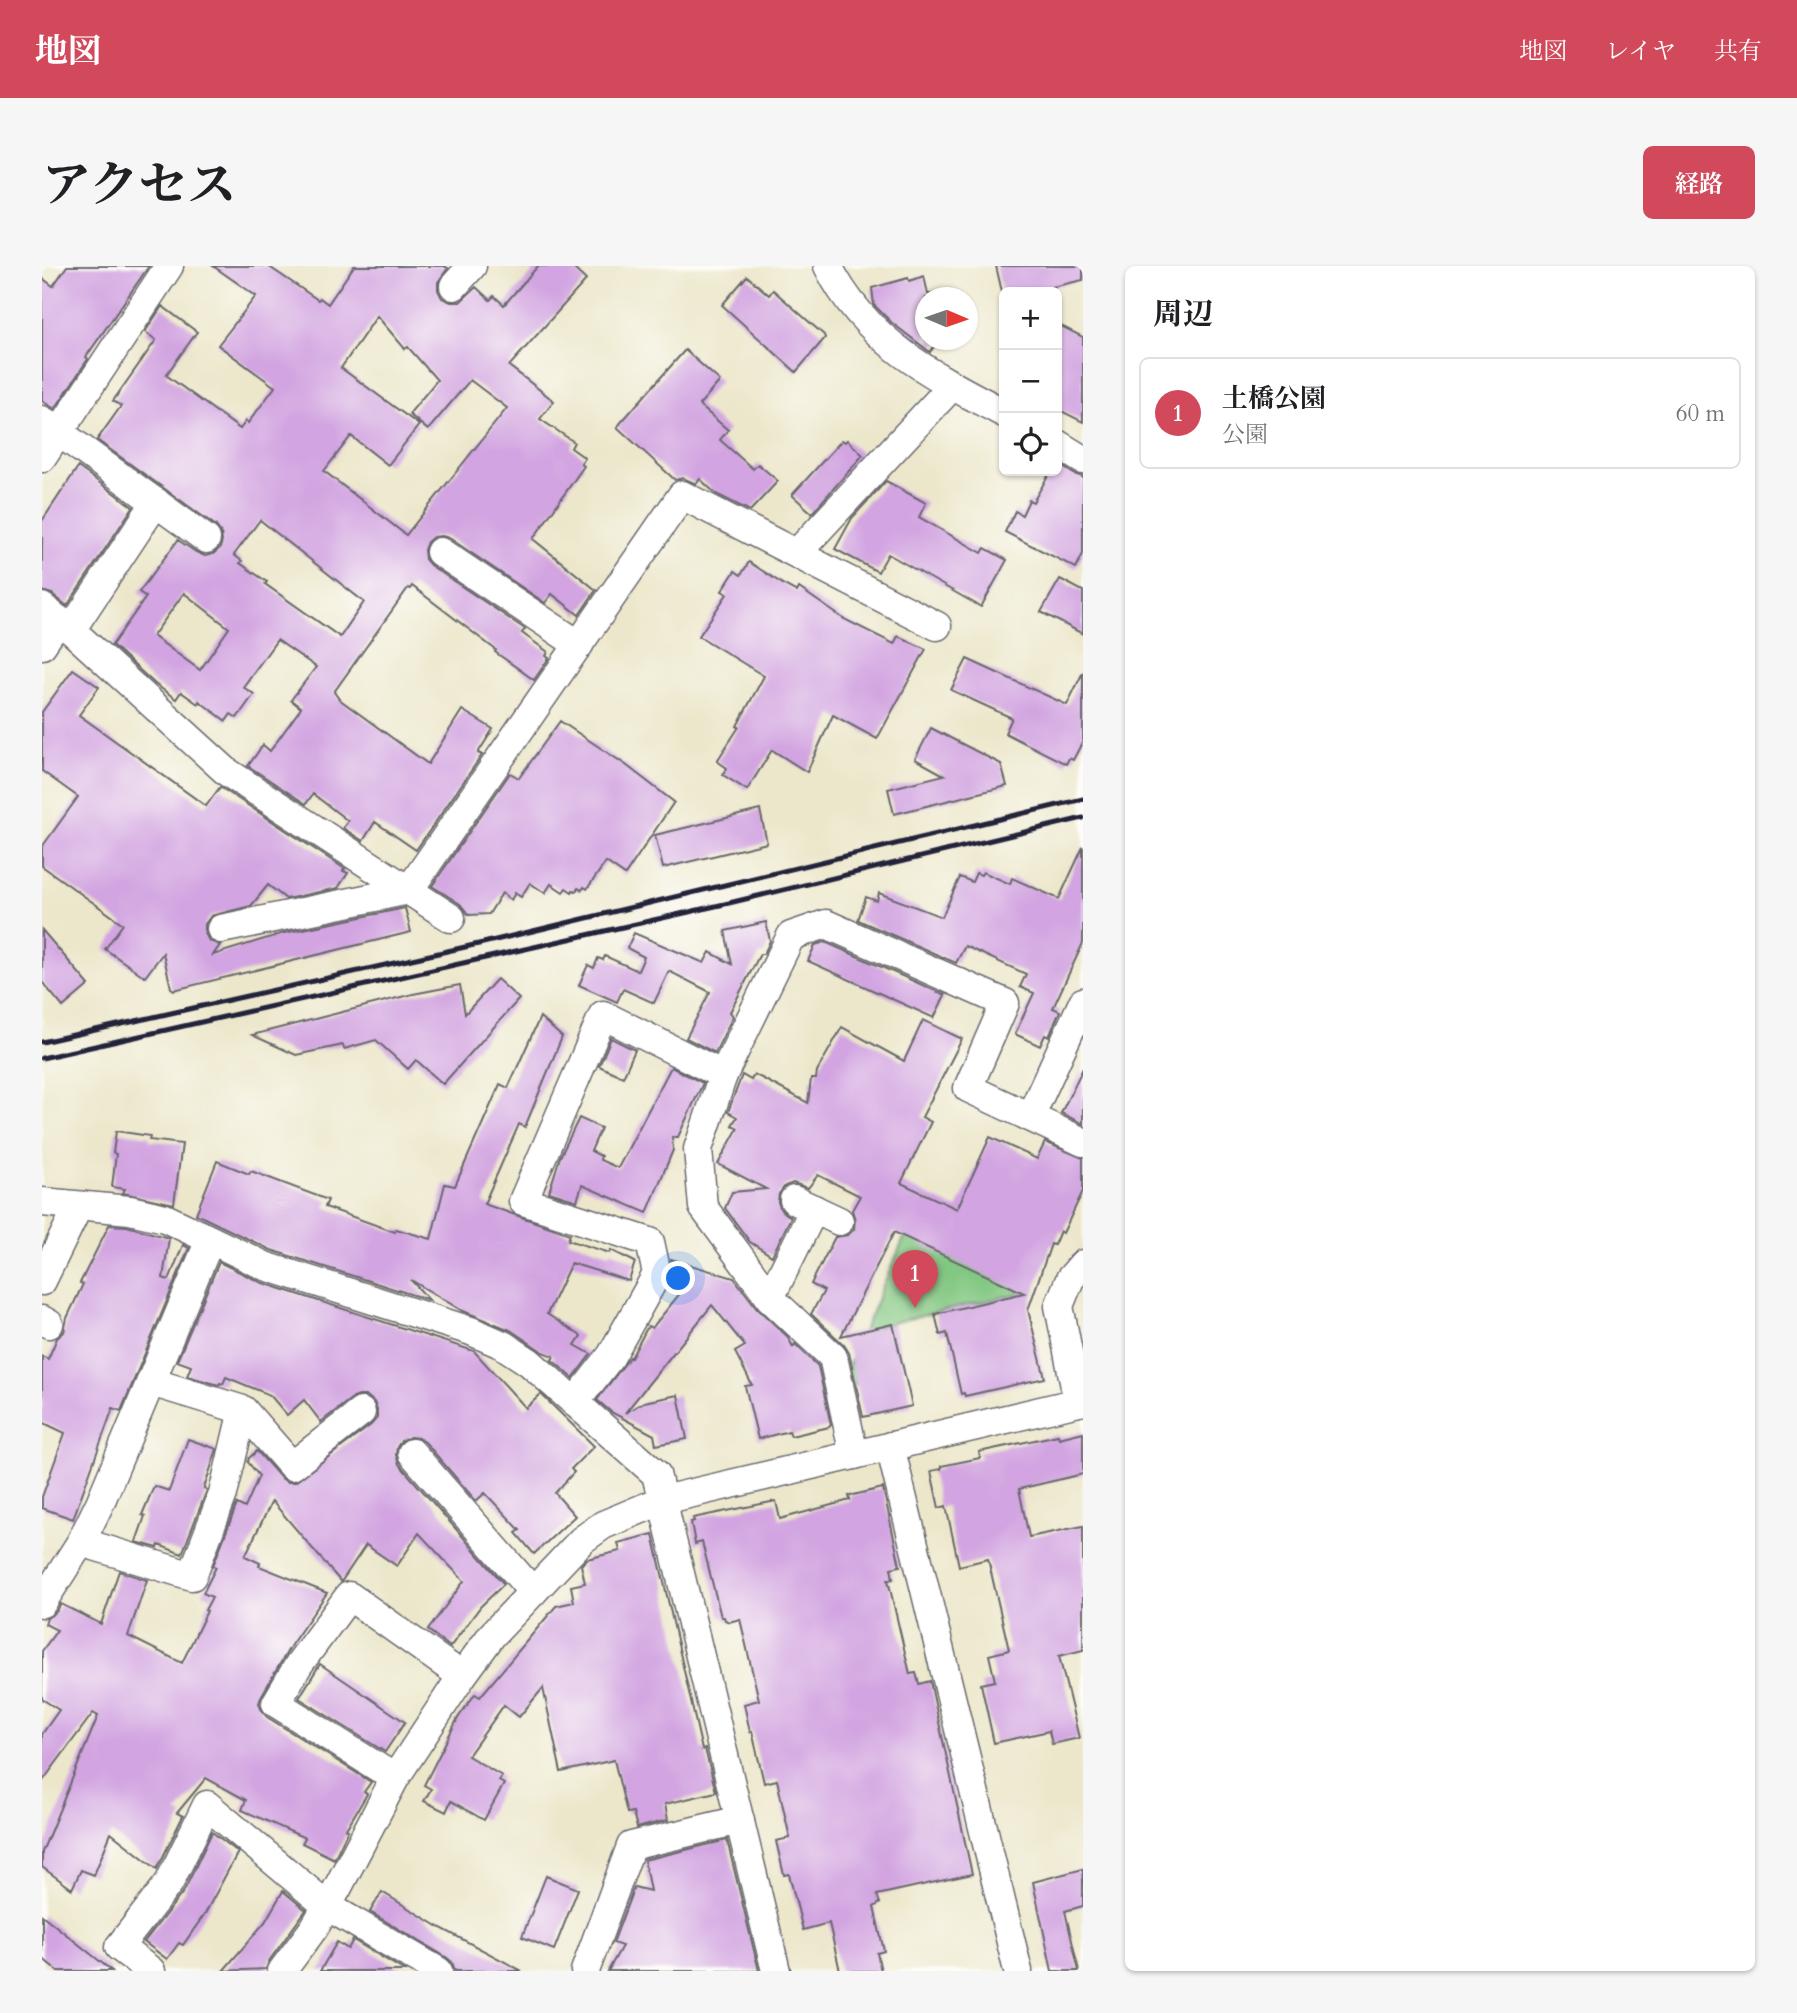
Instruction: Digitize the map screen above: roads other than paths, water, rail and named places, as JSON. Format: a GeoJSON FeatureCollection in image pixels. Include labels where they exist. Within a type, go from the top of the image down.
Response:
{"type":"FeatureCollection","features":[{"type":"Feature","properties":{"kind":"street"},"geometry":{"type":"LineString","coordinates":[[42,458],[51,426],[169,266]]}},
{"type":"Feature","properties":{"kind":"street"},"geometry":{"type":"LineString","coordinates":[[834,267],[853,308],[877,333],[910,360],[999,410]]}},
{"type":"Feature","properties":{"kind":"street"},"geometry":{"type":"LineString","coordinates":[[797,553],[952,386]]}},
{"type":"Feature","properties":{"kind":"street"},"geometry":{"type":"LineString","coordinates":[[51,426],[206,538]]}},
{"type":"Feature","properties":{"kind":"street"},"geometry":{"type":"LineString","coordinates":[[1062,447],[1083,460]]}},
{"type":"Feature","properties":{"kind":"street"},"geometry":{"type":"LineString","coordinates":[[221,929],[409,890],[682,495],[937,626]]}},
{"type":"Feature","properties":{"kind":"street"},"geometry":{"type":"LineString","coordinates":[[42,645],[57,619],[156,502]]}},
{"type":"Feature","properties":{"kind":"street"},"geometry":{"type":"LineString","coordinates":[[440,552],[579,645]]}},
{"type":"Feature","properties":{"kind":"street"},"geometry":{"type":"LineString","coordinates":[[57,619],[227,772],[451,918]]}},
{"type":"Feature","properties":{"kind":"street"},"geometry":{"type":"LineString","coordinates":[[854,1455],[833,1357],[770,1298],[703,1207],[698,1149],[723,1075],[791,936],[826,924],[1005,1003],[968,1088],[1083,1142]]}},
{"type":"Feature","properties":{"kind":"street"},"geometry":{"type":"LineString","coordinates":[[1030,1117],[1083,1002]]}},
{"type":"Feature","properties":{"kind":"street"},"geometry":{"type":"LineString","coordinates":[[575,1402],[611,1356],[657,1274],[650,1242],[523,1200],[603,1015],[723,1075]]}},
{"type":"Feature","properties":{"kind":"street"},"geometry":{"type":"LineString","coordinates":[[42,1202],[130,1210],[165,1218],[193,1229],[265,1266],[471,1331],[503,1345],[529,1362],[656,1474],[776,1971]]}},
{"type":"Feature","properties":{"kind":"street"},"geometry":{"type":"LineString","coordinates":[[770,1298],[804,1204],[839,1221]]}},
{"type":"Feature","properties":{"kind":"street"},"geometry":{"type":"LineString","coordinates":[[42,1281],[78,1207]]}},
{"type":"Feature","properties":{"kind":"street"},"geometry":{"type":"LineString","coordinates":[[42,1603],[81,1542],[211,1240]]}},
{"type":"Feature","properties":{"kind":"street"},"geometry":{"type":"LineString","coordinates":[[282,1971],[314,1928],[395,1778],[462,1676],[492,1635],[582,1540],[603,1525],[663,1500],[1081,1401],[1059,1306],[1070,1279],[1083,1264]]}},
{"type":"Feature","properties":{"kind":"street"},"geometry":{"type":"LineString","coordinates":[[151,1382],[243,1410],[292,1466],[361,1412]]}},
{"type":"Feature","properties":{"kind":"street"},"geometry":{"type":"LineString","coordinates":[[81,1542],[192,1576],[223,1494],[243,1410]]}},
{"type":"Feature","properties":{"kind":"street"},"geometry":{"type":"LineString","coordinates":[[890,1446],[1018,1971]]}},
{"type":"Feature","properties":{"kind":"street"},"geometry":{"type":"LineString","coordinates":[[412,1452],[533,1592]]}},
{"type":"Feature","properties":{"kind":"street"},"geometry":{"type":"LineString","coordinates":[[395,1778],[276,1703],[299,1664],[349,1596],[462,1676]]}},
{"type":"Feature","properties":{"kind":"street"},"geometry":{"type":"LineString","coordinates":[[151,1971],[119,1947],[169,1883],[207,1805],[327,1906],[438,1971]]}},
{"type":"Feature","properties":{"kind":"street"},"geometry":{"type":"LineString","coordinates":[[585,1971],[631,1846],[740,1820]]}},
{"type":"Feature","properties":{"kind":"railway"},"geometry":{"type":"LineString","coordinates":[[42,1042],[483,943],[1083,799]]}},
{"type":"Feature","properties":{"kind":"railway"},"geometry":{"type":"LineString","coordinates":[[42,1058],[729,903],[1083,818]]}},
{"type":"Feature","properties":{"kind":"place","name":"土橋公園"},"geometry":{"type":"Point","coordinates":[915,1308]}}]}
